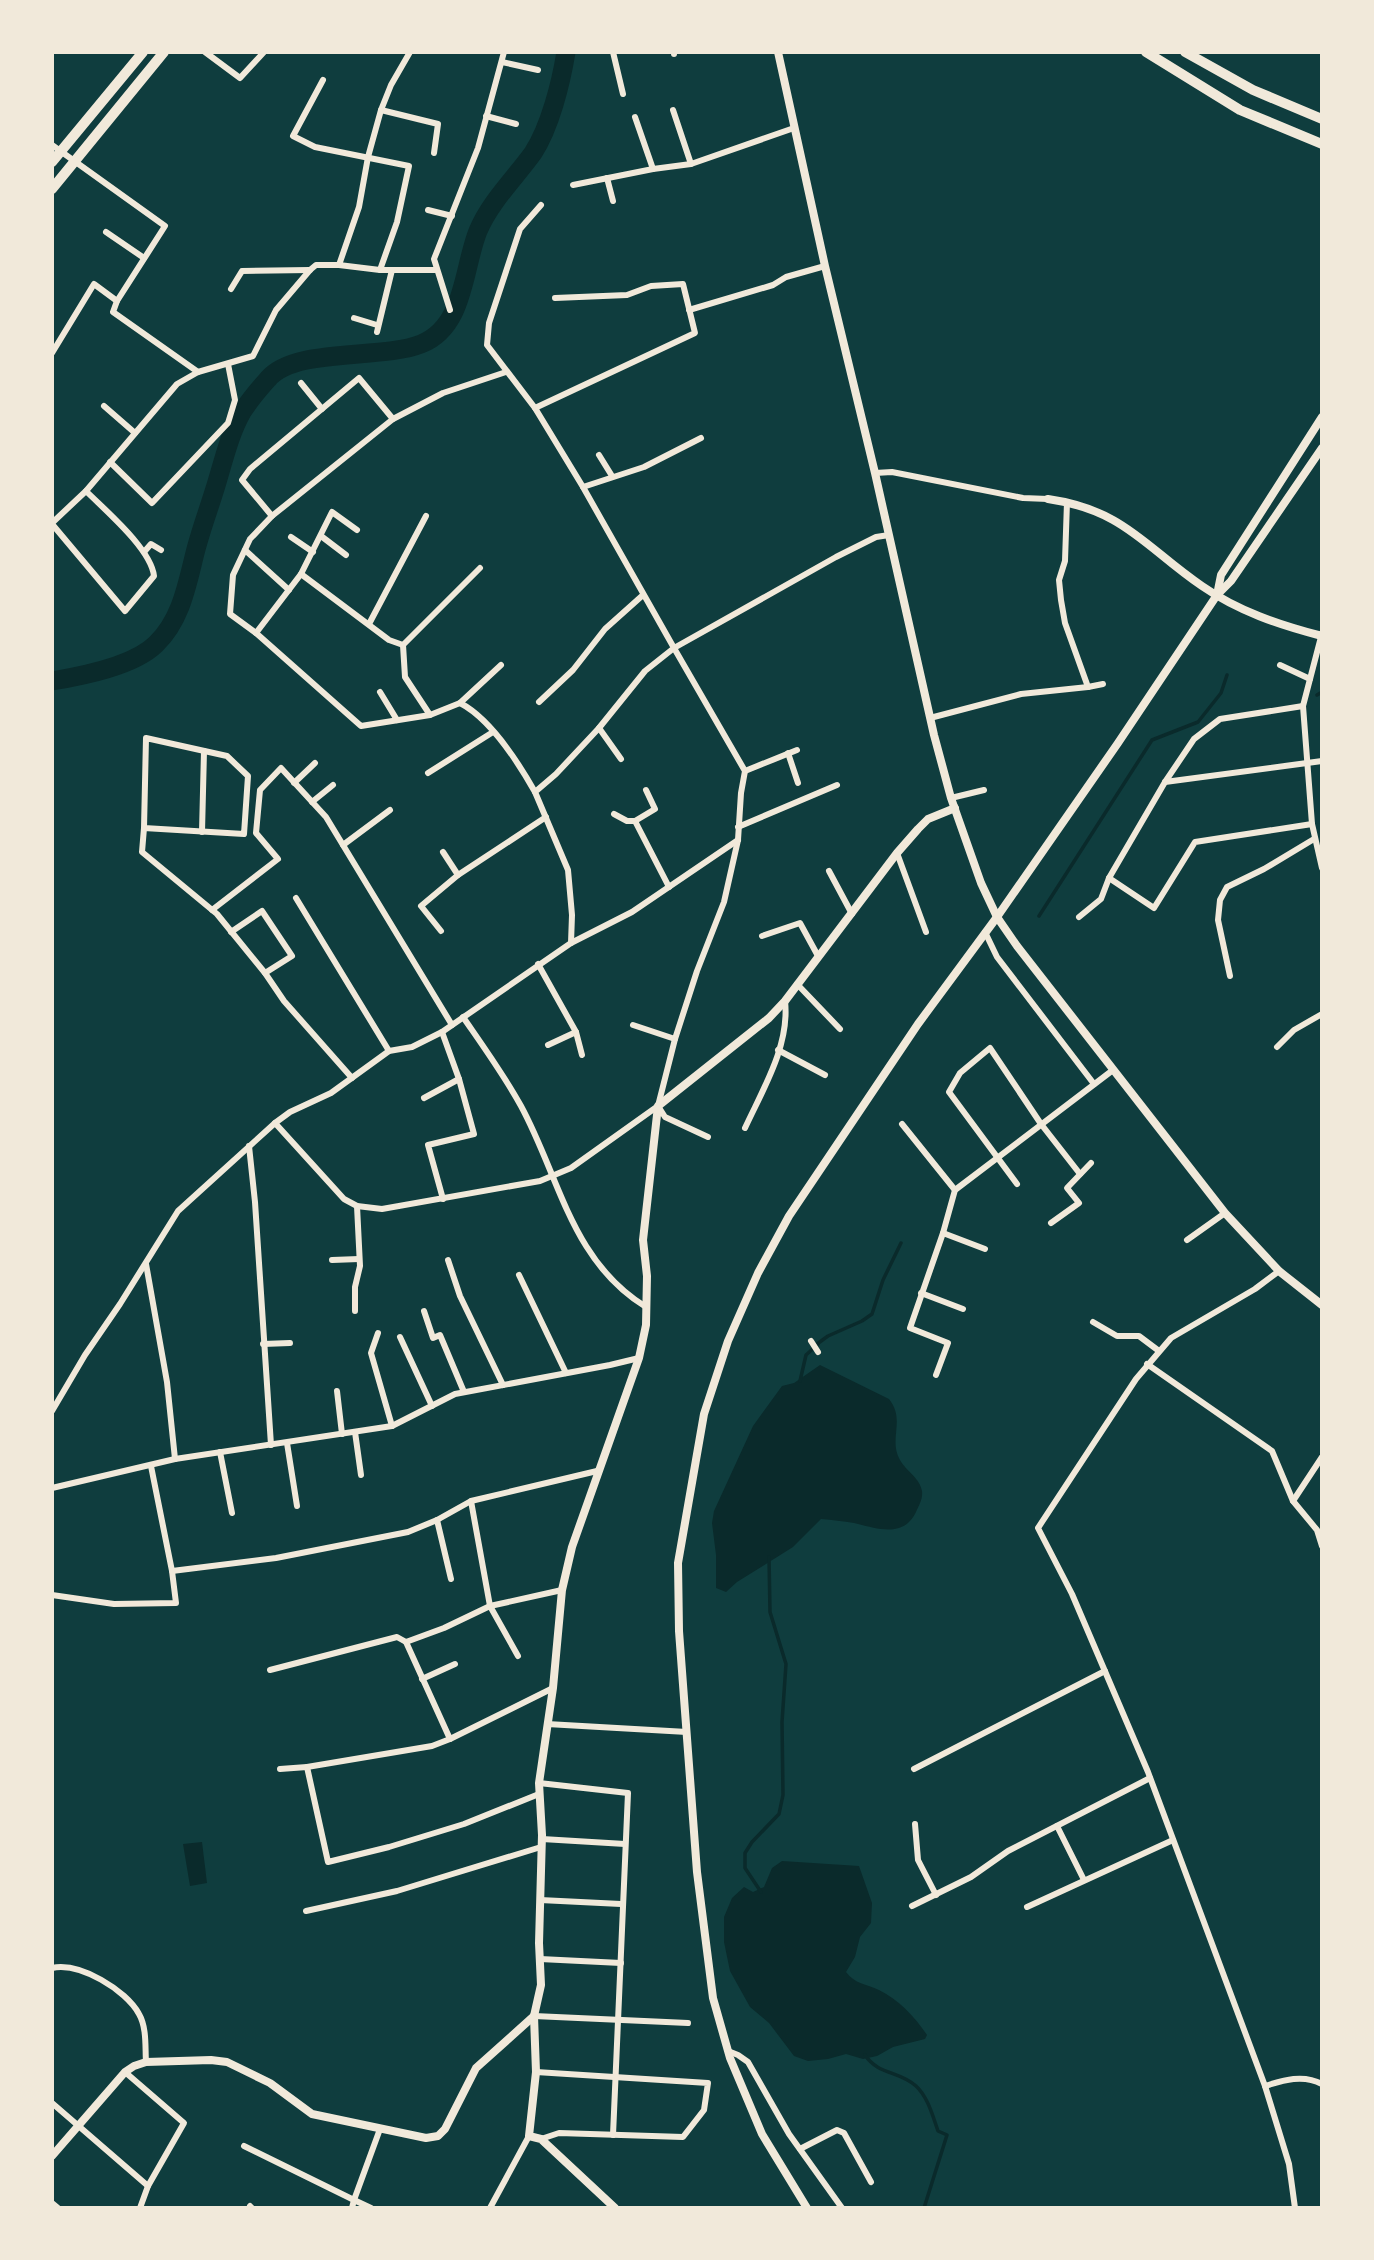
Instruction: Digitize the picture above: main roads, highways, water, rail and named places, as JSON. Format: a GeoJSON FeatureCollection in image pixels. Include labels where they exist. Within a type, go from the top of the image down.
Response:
{"type":"FeatureCollection","features":[{"type":"Feature","properties":{"kind":"main road"},"geometry":{"type":"LineString","coordinates":[[52,162],[57,148],[143,52]]}},
{"type":"Feature","properties":{"kind":"main road"},"geometry":{"type":"LineString","coordinates":[[52,189],[164,52]]}},
{"type":"Feature","properties":{"kind":"main road"},"geometry":{"type":"LineString","coordinates":[[1146,52],[1240,110],[1321,144]]}},
{"type":"Feature","properties":{"kind":"main road"},"geometry":{"type":"LineString","coordinates":[[1185,52],[1254,90],[1321,120]]}},
{"type":"Feature","properties":{"kind":"water"},"geometry":{"type":"Polygon","coordinates":[[[820,1365],[889,1399],[896,1414],[897,1452],[900,1460],[919,1482],[922,1491],[916,1512],[904,1526],[888,1530],[821,1519],[793,1547],[737,1582],[726,1592],[716,1588],[712,1523],[714,1511],[753,1426],[782,1386],[794,1383],[820,1365]]]}},
{"type":"Feature","properties":{"kind":"water"},"geometry":{"type":"Polygon","coordinates":[[[202,1842],[207,1883],[190,1886],[183,1844],[202,1842]]]}},
{"type":"Feature","properties":{"kind":"water"},"geometry":{"type":"Polygon","coordinates":[[[782,1861],[859,1866],[872,1903],[871,1923],[860,1937],[855,1957],[846,1972],[857,1981],[879,1990],[900,2004],[927,2035],[925,2039],[893,2047],[877,2056],[863,2059],[846,2054],[808,2061],[794,2056],[769,2023],[750,2007],[730,1971],[724,1942],[724,1917],[732,1898],[744,1887],[753,1892],[764,1887],[772,1868],[782,1861]]]}},
{"type":"Feature","properties":{"kind":"waterway"},"geometry":{"type":"LineString","coordinates":[[52,681],[121,664],[146,652],[165,635],[182,602],[234,429],[245,408],[268,379],[281,369],[298,362],[384,352],[421,344],[435,336],[446,324],[460,295],[483,220],[533,153],[545,131],[558,91],[566,52]]}},
{"type":"Feature","properties":{"kind":"waterway"},"geometry":{"type":"LineString","coordinates":[[1039,916],[1152,740],[1198,722],[1221,693],[1227,675]]}},
{"type":"Feature","properties":{"kind":"waterway"},"geometry":{"type":"LineString","coordinates":[[1317,695],[1322,692]]}},
{"type":"Feature","properties":{"kind":"waterway"},"geometry":{"type":"LineString","coordinates":[[817,1344],[872,1314],[883,1280],[901,1243]]}},
{"type":"Feature","properties":{"kind":"waterway"},"geometry":{"type":"LineString","coordinates":[[800,1381],[806,1355],[818,1344]]}},
{"type":"Feature","properties":{"kind":"waterway"},"geometry":{"type":"LineString","coordinates":[[761,1892],[745,1868],[745,1853],[779,1814],[783,1795],[782,1722],[786,1664],[770,1612],[769,1557]]}},
{"type":"Feature","properties":{"kind":"waterway"},"geometry":{"type":"LineString","coordinates":[[865,2055],[876,2066],[916,2086],[927,2101],[938,2131],[947,2135],[924,2208]]}}]}
